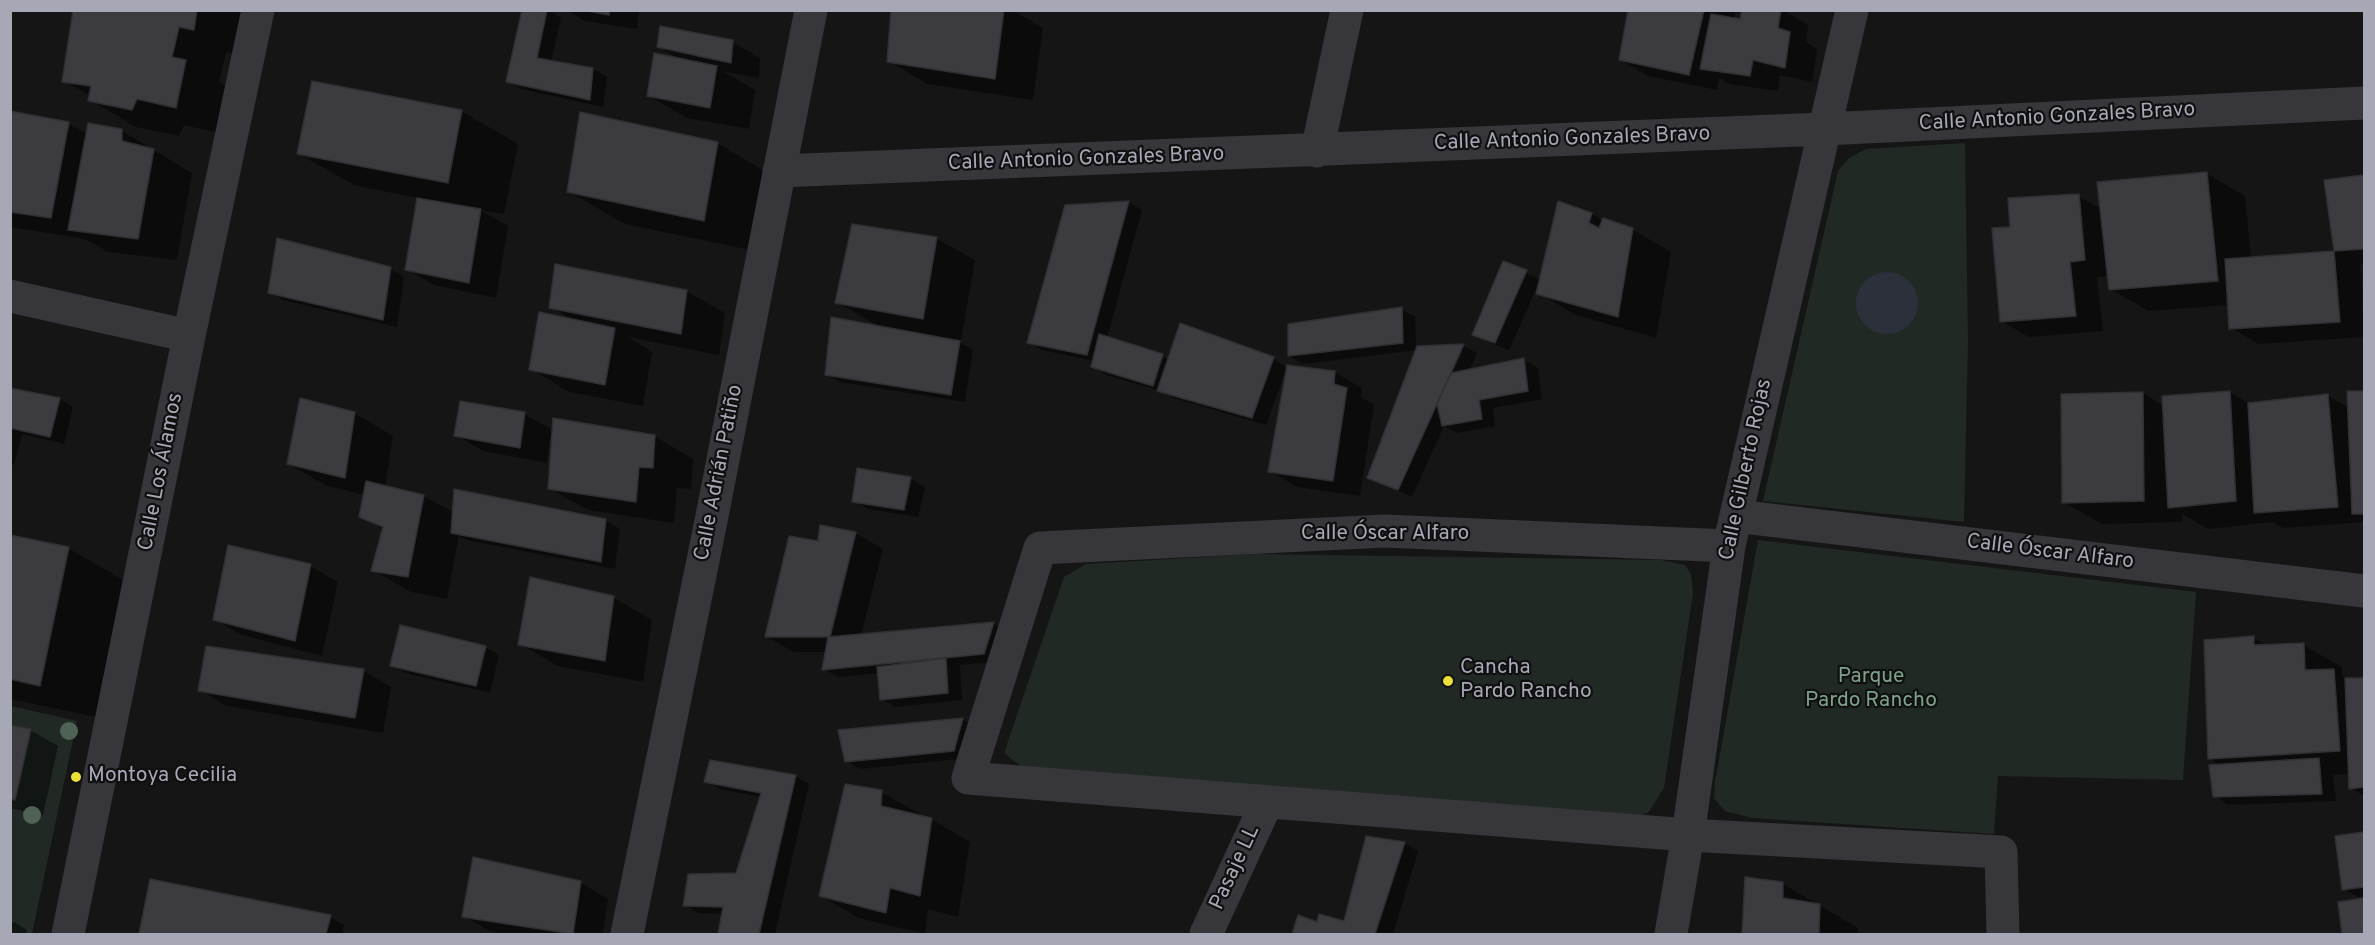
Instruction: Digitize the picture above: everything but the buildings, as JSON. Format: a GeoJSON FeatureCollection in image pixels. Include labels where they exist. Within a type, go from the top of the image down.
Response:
{"type":"FeatureCollection","features":[{"type":"Feature","properties":{"kind":"street","name":"Calle Los Álamos"},"geometry":{"type":"LineString","coordinates":[[68,934],[189,336],[258,10]]}},
{"type":"Feature","properties":{"kind":"street","name":"Calle Adrián Patiño"},"geometry":{"type":"LineString","coordinates":[[627,934],[811,10]]}},
{"type":"Feature","properties":{"kind":"street"},"geometry":{"type":"LineString","coordinates":[[1317,151],[1347,10]]}},
{"type":"Feature","properties":{"kind":"street","name":"Calle Gilberto Rojas"},"geometry":{"type":"LineString","coordinates":[[1671,934],[1688,835],[1732,531],[1852,10]]}},
{"type":"Feature","properties":{"kind":"street","name":"Calle Antonio Gonzales Bravo"},"geometry":{"type":"LineString","coordinates":[[778,171],[1824,129],[2364,102]]}},
{"type":"Feature","properties":{"kind":"street"},"geometry":{"type":"LineString","coordinates":[[10,296],[189,336]]}},
{"type":"Feature","properties":{"kind":"street","name":"Calle Óscar Alfaro"},"geometry":{"type":"LineString","coordinates":[[1267,802],[968,778],[1041,548],[1385,531],[1732,531],[2364,591]]}},
{"type":"Feature","properties":{"kind":"street"},"geometry":{"type":"LineString","coordinates":[[1267,802],[1688,835],[2001,852],[2003,934]]}},
{"type":"Feature","properties":{"kind":"street","name":"Pasaje LL"},"geometry":{"type":"LineString","coordinates":[[1206,934],[1267,802]]}},
{"type":"Feature","properties":{"kind":"green space"},"geometry":{"type":"Polygon","coordinates":[[[1965,143],[1968,341],[1964,522],[1763,501],[1838,171],[1849,158],[1866,149],[1965,143]]]}},
{"type":"Feature","properties":{"kind":"green space","name":"Parque Pardo Rancho"},"geometry":{"type":"Polygon","coordinates":[[[1758,540],[2196,592],[2183,780],[1998,776],[1994,834],[1752,818],[1725,811],[1714,798],[1715,782],[1758,540]]]}},
{"type":"Feature","properties":{"kind":"green space"},"geometry":{"type":"Polygon","coordinates":[[[1255,554],[1661,560],[1685,565],[1691,574],[1693,593],[1664,788],[1648,813],[1633,818],[1023,768],[1004,753],[1064,577],[1086,564],[1255,554]]]}},
{"type":"Feature","properties":{"kind":"green space"},"geometry":{"type":"Polygon","coordinates":[[[11,706],[77,721],[32,934],[11,934],[11,706]]]}},
{"type":"Feature","properties":{"kind":"shaded area"},"geometry":{"type":"Polygon","coordinates":[[[1887,272],[1904,277],[1909,281],[1913,286],[1918,303],[1913,320],[1909,325],[1904,329],[1887,334],[1870,329],[1865,325],[1861,320],[1856,303],[1861,286],[1865,281],[1870,277],[1887,272]]]}},
{"type":"Feature","properties":{"kind":"place","name":"Cancha Pardo Rancho"},"geometry":{"type":"Point","coordinates":[1448,681]}},
{"type":"Feature","properties":{"kind":"place","name":"Montoya Cecilia"},"geometry":{"type":"Point","coordinates":[76,777]}}]}
